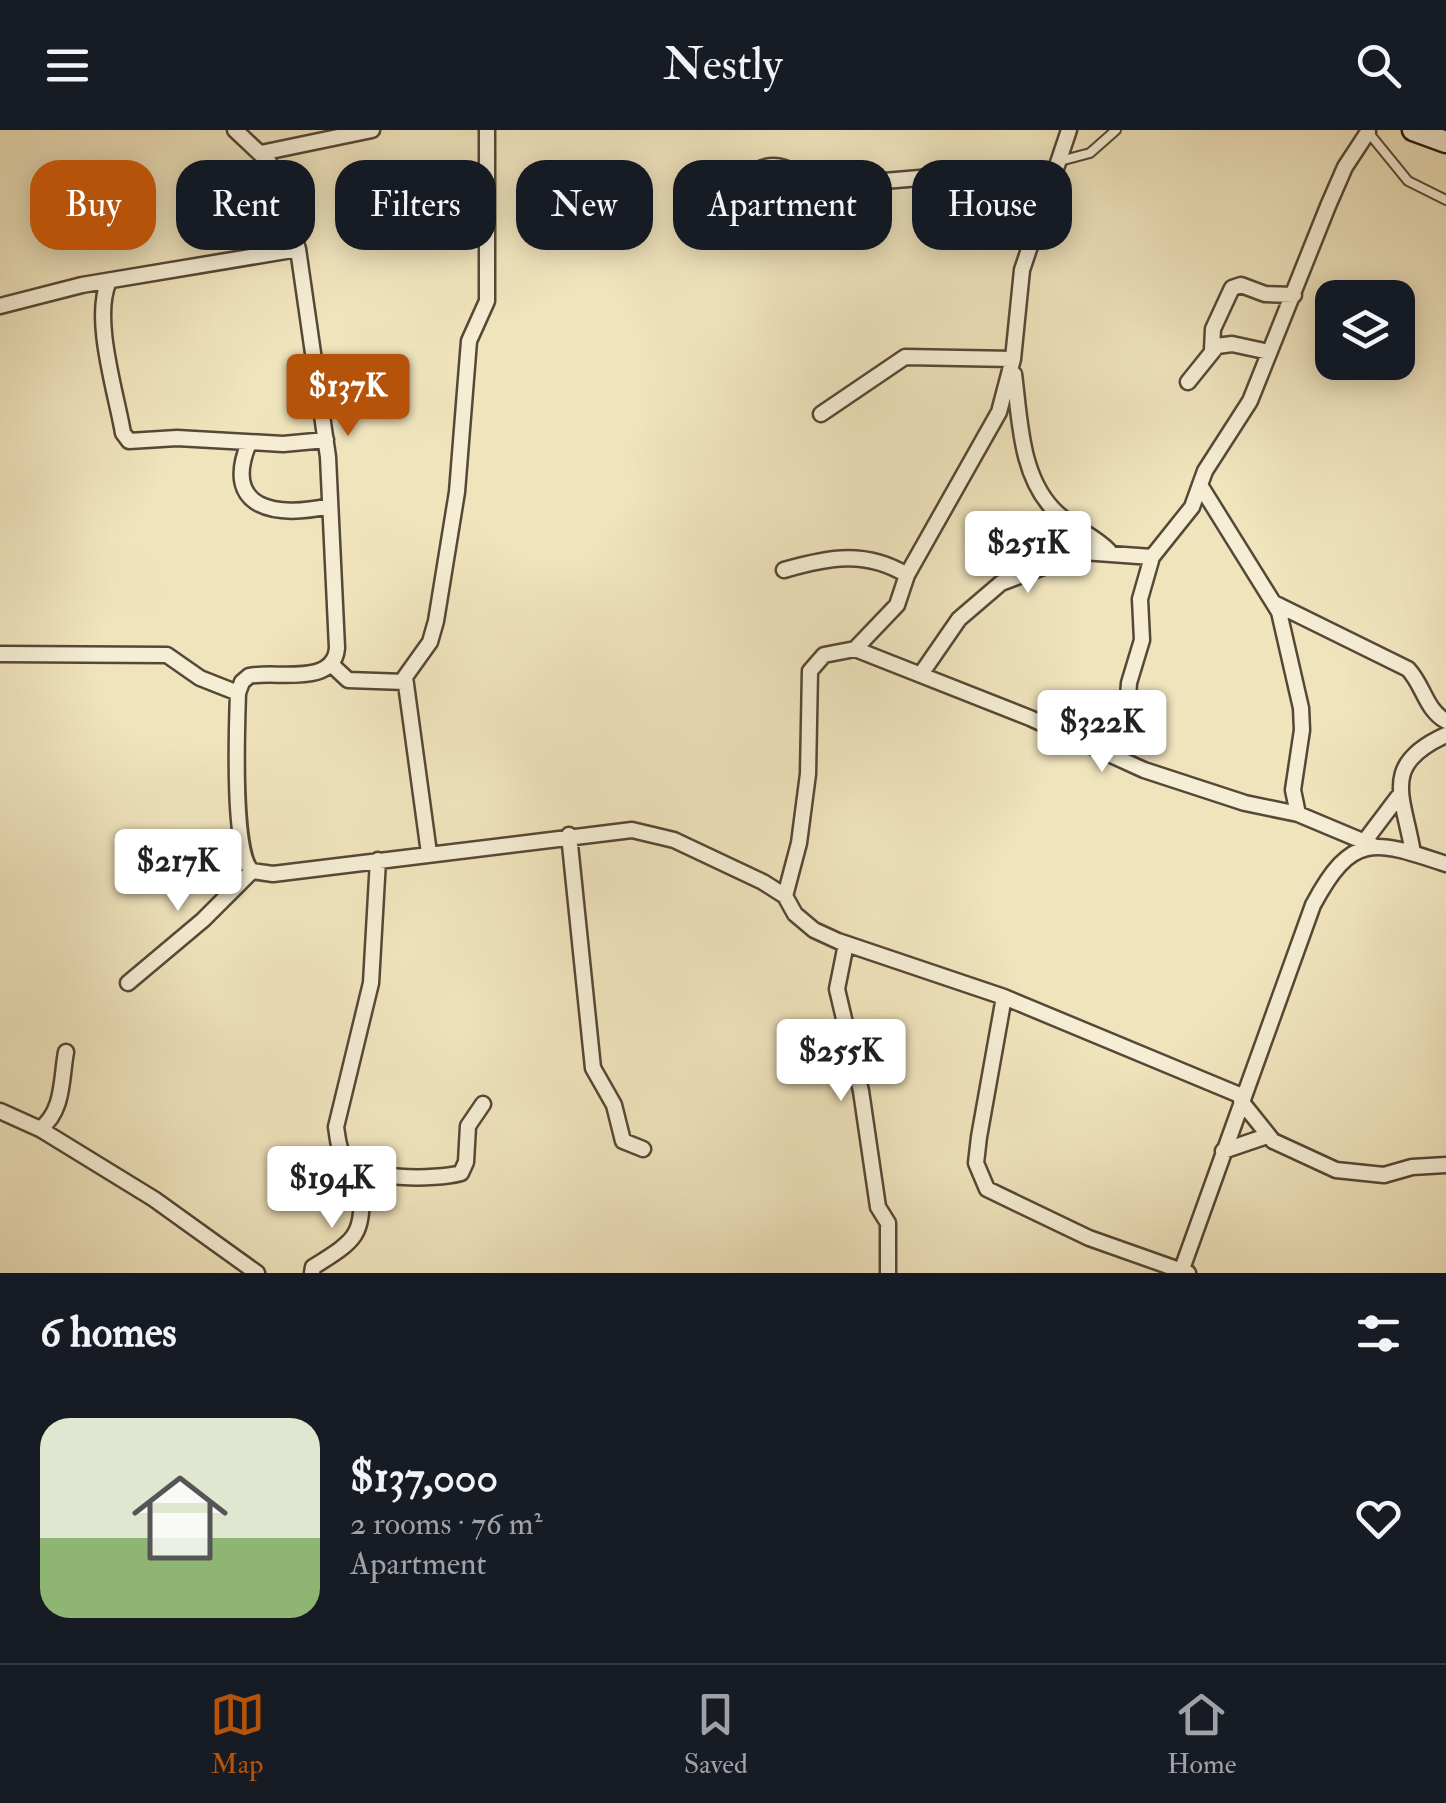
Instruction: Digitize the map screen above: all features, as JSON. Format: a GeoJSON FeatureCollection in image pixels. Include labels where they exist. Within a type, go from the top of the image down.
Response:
{"type":"FeatureCollection","features":[{"type":"Feature","properties":{"kind":"main road"},"geometry":{"type":"LineString","coordinates":[[1412,130],[1446,142]]}},
{"type":"Feature","properties":{"kind":"street"},"geometry":{"type":"LineString","coordinates":[[235,130],[266,160]]}},
{"type":"Feature","properties":{"kind":"street"},"geometry":{"type":"LineString","coordinates":[[261,153],[372,130]]}},
{"type":"Feature","properties":{"kind":"street"},"geometry":{"type":"LineString","coordinates":[[429,853],[405,682],[408,668],[430,642],[436,620],[457,492],[469,341],[486,301],[487,130]]}},
{"type":"Feature","properties":{"kind":"street"},"geometry":{"type":"LineString","coordinates":[[1060,160],[1069,130]]}},
{"type":"Feature","properties":{"kind":"street"},"geometry":{"type":"LineString","coordinates":[[1101,750],[1126,713],[1129,683],[1142,640],[1140,599],[1152,558],[1192,506],[1205,471],[1250,401],[1345,168],[1370,130]]}},
{"type":"Feature","properties":{"kind":"street"},"geometry":{"type":"LineString","coordinates":[[0,306],[109,280],[298,250],[326,440],[336,598],[332,665]]}},
{"type":"Feature","properties":{"kind":"street"},"geometry":{"type":"LineString","coordinates":[[785,896],[799,843],[808,774],[807,680],[818,659],[855,649],[900,602],[907,575],[994,421],[1006,392],[1022,270],[1029,250]]}},
{"type":"Feature","properties":{"kind":"street"},"geometry":{"type":"LineString","coordinates":[[109,280],[104,293],[104,318],[126,439],[249,443],[326,440]]}},
{"type":"Feature","properties":{"kind":"street"},"geometry":{"type":"LineString","coordinates":[[1212,350],[1213,329],[1232,288],[1241,285],[1265,294],[1294,295]]}},
{"type":"Feature","properties":{"kind":"street"},"geometry":{"type":"LineString","coordinates":[[1188,382],[1212,350],[1226,344],[1270,352]]}},
{"type":"Feature","properties":{"kind":"street"},"geometry":{"type":"LineString","coordinates":[[821,414],[905,357],[1012,361]]}},
{"type":"Feature","properties":{"kind":"street"},"geometry":{"type":"LineString","coordinates":[[1012,361],[1027,460],[1042,496],[1063,518],[1110,552]]}},
{"type":"Feature","properties":{"kind":"street"},"geometry":{"type":"LineString","coordinates":[[249,443],[241,462],[241,477],[246,494],[255,502],[276,512],[292,513],[328,506]]}},
{"type":"Feature","properties":{"kind":"street"},"geometry":{"type":"LineString","coordinates":[[1200,485],[1279,612],[1301,708],[1302,730],[1293,790],[1298,814]]}},
{"type":"Feature","properties":{"kind":"street"},"geometry":{"type":"LineString","coordinates":[[921,674],[959,619],[1001,582],[1084,552],[1152,558]]}},
{"type":"Feature","properties":{"kind":"street"},"geometry":{"type":"LineString","coordinates":[[784,570],[864,557],[881,560],[907,575]]}},
{"type":"Feature","properties":{"kind":"street"},"geometry":{"type":"LineString","coordinates":[[1273,603],[1408,669],[1422,684],[1429,707],[1446,722]]}},
{"type":"Feature","properties":{"kind":"street"},"geometry":{"type":"LineString","coordinates":[[855,649],[1200,789],[1298,814],[1368,844],[1446,864]]}},
{"type":"Feature","properties":{"kind":"street"},"geometry":{"type":"LineString","coordinates":[[0,654],[166,655],[200,678],[238,693]]}},
{"type":"Feature","properties":{"kind":"street"},"geometry":{"type":"LineString","coordinates":[[332,665],[348,680],[405,682]]}},
{"type":"Feature","properties":{"kind":"street"},"geometry":{"type":"LineString","coordinates":[[332,665],[310,674],[250,676],[242,682],[238,693],[240,830],[243,859],[252,871],[274,874],[569,835],[632,830],[657,834],[734,867],[785,896],[795,914],[814,930],[1004,997],[1242,1098],[1268,1136],[1316,1162],[1352,1173],[1384,1175],[1412,1167],[1446,1165]]}},
{"type":"Feature","properties":{"kind":"street"},"geometry":{"type":"LineString","coordinates":[[1004,997],[978,1137],[976,1163],[987,1189],[1089,1238],[1185,1271],[1223,1151],[1313,905],[1336,864],[1368,844],[1398,796],[1406,763],[1423,746],[1446,735]]}},
{"type":"Feature","properties":{"kind":"street"},"geometry":{"type":"LineString","coordinates":[[1398,796],[1413,853]]}},
{"type":"Feature","properties":{"kind":"street"},"geometry":{"type":"LineString","coordinates":[[569,835],[593,1068],[614,1105],[623,1140],[643,1149]]}},
{"type":"Feature","properties":{"kind":"street"},"geometry":{"type":"LineString","coordinates":[[378,860],[371,983],[336,1128],[345,1159],[364,1171],[412,1176],[460,1173],[466,1162],[468,1126],[483,1104]]}},
{"type":"Feature","properties":{"kind":"street"},"geometry":{"type":"LineString","coordinates":[[128,984],[204,920],[252,871]]}},
{"type":"Feature","properties":{"kind":"street"},"geometry":{"type":"LineString","coordinates":[[846,944],[838,972],[839,1001],[861,1091],[878,1207],[888,1223],[888,1273]]}},
{"type":"Feature","properties":{"kind":"street"},"geometry":{"type":"LineString","coordinates":[[40,1129],[52,1118],[58,1104],[66,1052]]}},
{"type":"Feature","properties":{"kind":"street"},"geometry":{"type":"LineString","coordinates":[[0,1111],[40,1129],[154,1199],[257,1273]]}},
{"type":"Feature","properties":{"kind":"street"},"geometry":{"type":"LineString","coordinates":[[1223,1151],[1268,1136]]}},
{"type":"Feature","properties":{"kind":"street"},"geometry":{"type":"LineString","coordinates":[[296,1273],[312,1270],[353,1242],[358,1231],[364,1171]]}},
{"type":"Feature","properties":{"kind":"lane"},"geometry":{"type":"LineString","coordinates":[[1072,161],[1090,153],[1116,130]]}},
{"type":"Feature","properties":{"kind":"lane"},"geometry":{"type":"LineString","coordinates":[[1370,130],[1408,182],[1446,200]]}}]}
